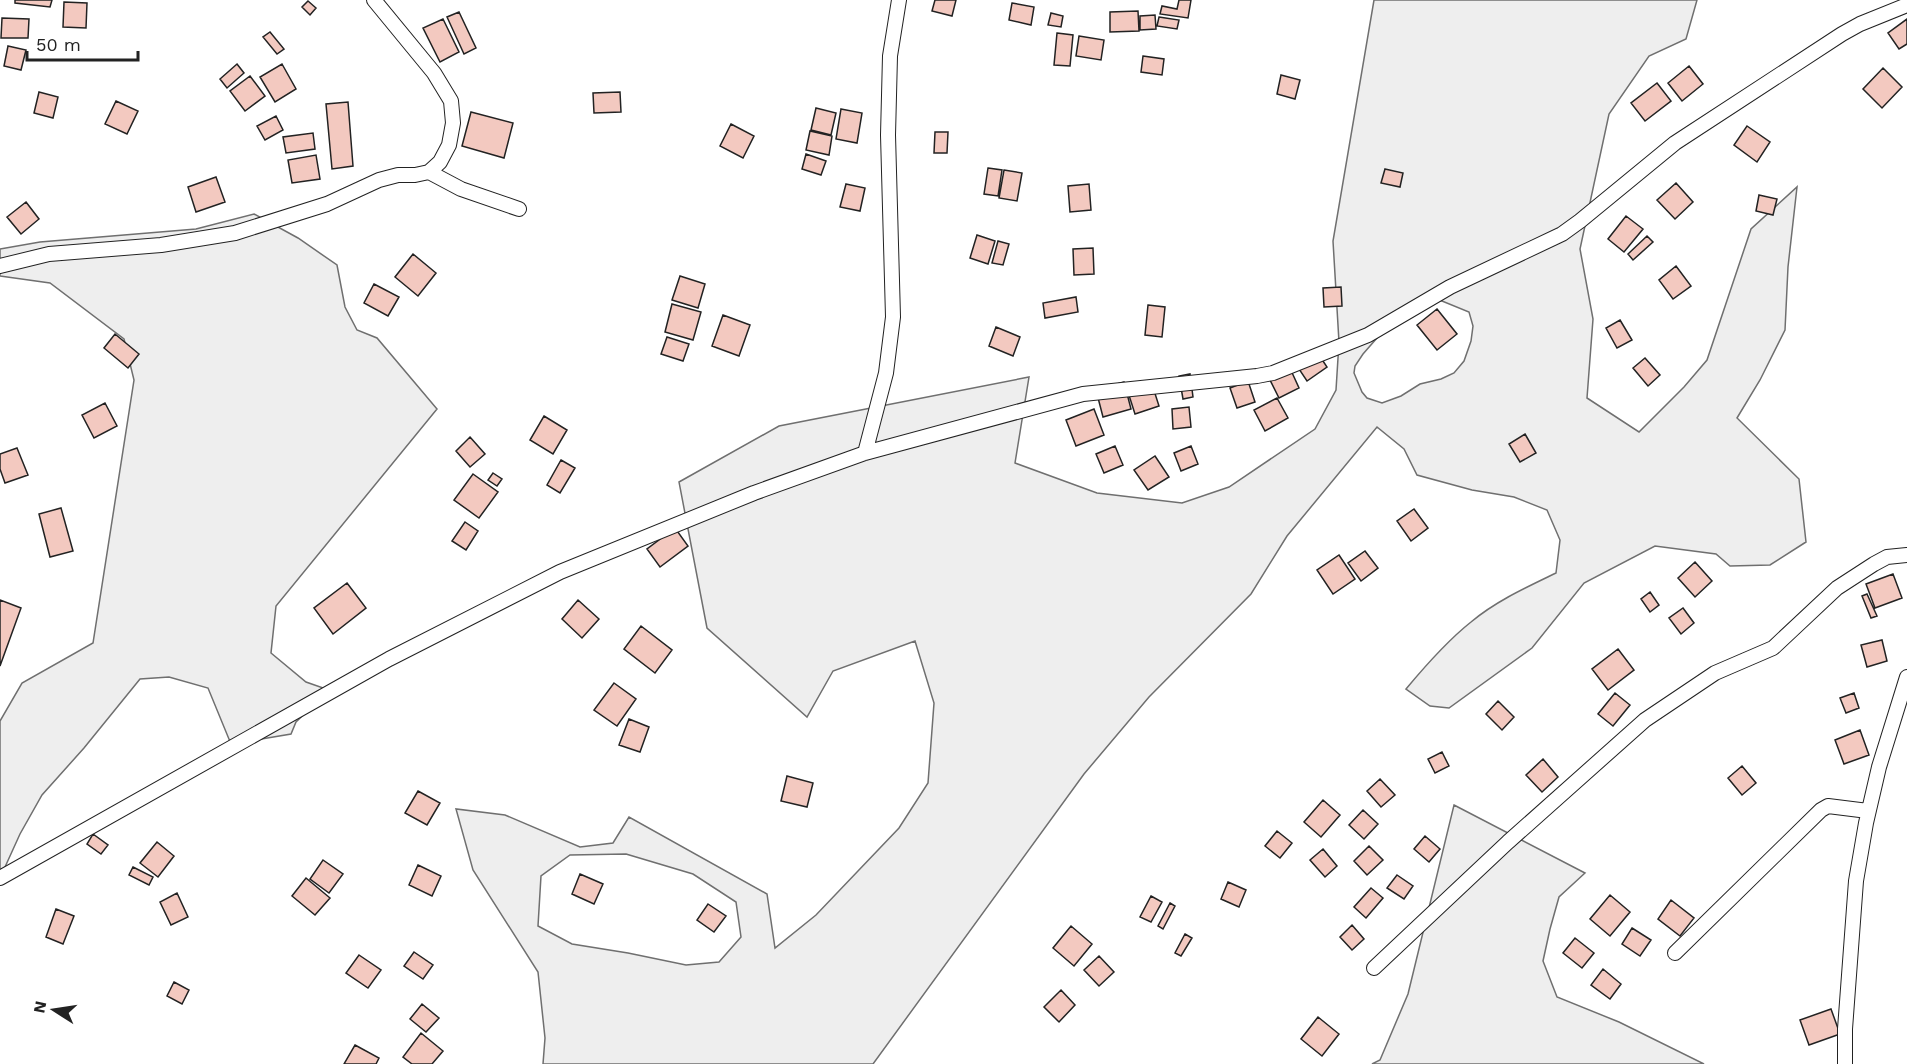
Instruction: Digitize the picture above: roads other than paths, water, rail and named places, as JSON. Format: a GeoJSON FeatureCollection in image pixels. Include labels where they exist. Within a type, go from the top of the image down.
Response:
{"type":"FeatureCollection","features":[{"type":"Feature","properties":{"kind":"street"},"geometry":{"type":"LineString","coordinates":[[0,266],[49,254],[161,245],[235,233],[327,204],[379,180],[429,172],[440,162],[449,145],[453,123],[451,101],[434,73],[375,0]]}},
{"type":"Feature","properties":{"kind":"street"},"geometry":{"type":"LineString","coordinates":[[865,453],[886,373],[893,317],[888,123],[890,56],[899,0]]}},
{"type":"Feature","properties":{"kind":"street"},"geometry":{"type":"LineString","coordinates":[[0,878],[389,659],[560,572],[754,493],[865,453],[1083,394],[1257,376],[1291,367],[1368,334],[1450,287],[1562,234],[1675,143],[1842,34],[1907,5]]}},
{"type":"Feature","properties":{"kind":"street"},"geometry":{"type":"LineString","coordinates":[[429,172],[461,189],[519,209]]}},
{"type":"Feature","properties":{"kind":"street"},"geometry":{"type":"LineString","coordinates":[[1374,968],[1508,842],[1645,720],[1715,673],[1773,648],[1837,588],[1874,564],[1887,557],[1907,555]]}},
{"type":"Feature","properties":{"kind":"street"},"geometry":{"type":"LineString","coordinates":[[1845,1064],[1845,1029],[1856,881],[1868,811],[1879,767],[1907,677]]}},
{"type":"Feature","properties":{"kind":"street"},"geometry":{"type":"LineString","coordinates":[[1675,953],[1821,810],[1828,806],[1868,811]]}}]}
